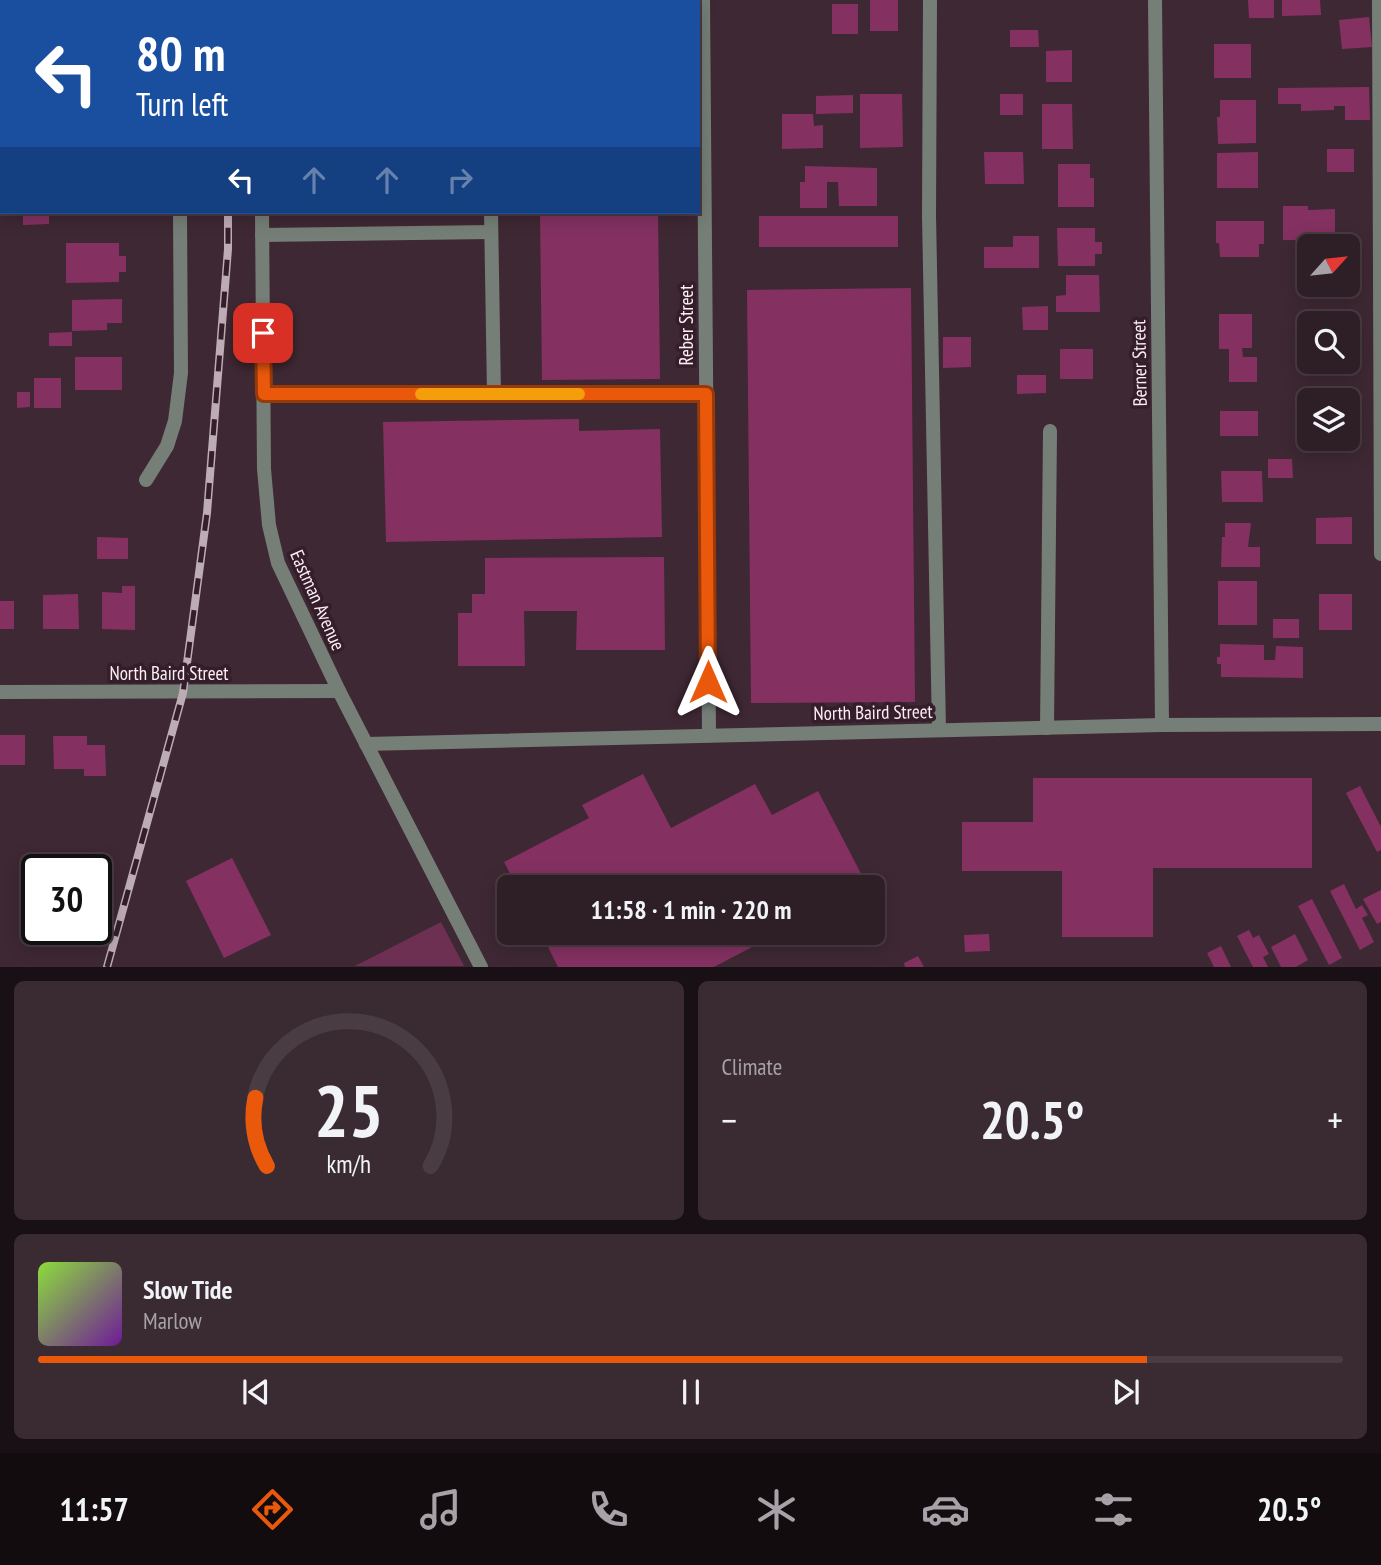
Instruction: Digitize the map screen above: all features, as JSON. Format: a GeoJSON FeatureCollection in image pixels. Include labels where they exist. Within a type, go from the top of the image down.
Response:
{"type":"FeatureCollection","features":[{"type":"Feature","properties":{"kind":"street","name":"Reber Street"},"geometry":{"type":"LineString","coordinates":[[703,0],[709,734]]}},
{"type":"Feature","properties":{"kind":"street"},"geometry":{"type":"LineString","coordinates":[[930,0],[929,216],[939,730]]}},
{"type":"Feature","properties":{"kind":"street","name":"Berner Street"},"geometry":{"type":"LineString","coordinates":[[1155,0],[1162,725]]}},
{"type":"Feature","properties":{"kind":"street"},"geometry":{"type":"LineString","coordinates":[[1379,0],[1381,554]]}},
{"type":"Feature","properties":{"kind":"street"},"geometry":{"type":"LineString","coordinates":[[146,480],[167,446],[175,421],[181,373],[180,214]]}},
{"type":"Feature","properties":{"kind":"street","name":"Eastman Avenue"},"geometry":{"type":"LineString","coordinates":[[262,214],[264,469],[270,525],[278,564],[339,691],[481,967]]}},
{"type":"Feature","properties":{"kind":"street"},"geometry":{"type":"LineString","coordinates":[[491,214],[494,394]]}},
{"type":"Feature","properties":{"kind":"street"},"geometry":{"type":"LineString","coordinates":[[262,235],[491,232]]}},
{"type":"Feature","properties":{"kind":"street"},"geometry":{"type":"LineString","coordinates":[[264,394],[706,394]]}},
{"type":"Feature","properties":{"kind":"street"},"geometry":{"type":"LineString","coordinates":[[1047,728],[1050,431]]}},
{"type":"Feature","properties":{"kind":"street","name":"North Baird Street"},"geometry":{"type":"LineString","coordinates":[[0,692],[339,691]]}},
{"type":"Feature","properties":{"kind":"street","name":"North Baird Street"},"geometry":{"type":"LineString","coordinates":[[366,744],[1162,725],[1381,724]]}},
{"type":"Feature","properties":{"kind":"shaded area"},"geometry":{"type":"Polygon","coordinates":[[[441,922],[464,966],[355,966],[441,922]]]}},
{"type":"Feature","properties":{"kind":"building"},"geometry":{"type":"Polygon","coordinates":[[[870,0],[898,0],[898,31],[870,31],[870,0]]]}},
{"type":"Feature","properties":{"kind":"building"},"geometry":{"type":"Polygon","coordinates":[[[1248,0],[1274,0],[1274,18],[1249,18],[1248,0]]]}},
{"type":"Feature","properties":{"kind":"building"},"geometry":{"type":"Polygon","coordinates":[[[1282,0],[1320,0],[1321,15],[1282,16],[1282,0]]]}},
{"type":"Feature","properties":{"kind":"building"},"geometry":{"type":"Polygon","coordinates":[[[832,4],[858,4],[858,34],[832,34],[832,4]]]}},
{"type":"Feature","properties":{"kind":"building"},"geometry":{"type":"Polygon","coordinates":[[[1369,17],[1372,47],[1342,49],[1339,20],[1369,17]]]}},
{"type":"Feature","properties":{"kind":"building"},"geometry":{"type":"Polygon","coordinates":[[[1010,30],[1038,30],[1039,47],[1010,47],[1010,30]]]}},
{"type":"Feature","properties":{"kind":"building"},"geometry":{"type":"Polygon","coordinates":[[[1214,44],[1251,44],[1251,78],[1214,78],[1214,44]]]}},
{"type":"Feature","properties":{"kind":"building"},"geometry":{"type":"Polygon","coordinates":[[[1072,50],[1072,82],[1046,82],[1046,51],[1072,50]]]}},
{"type":"Feature","properties":{"kind":"building"},"geometry":{"type":"Polygon","coordinates":[[[1369,87],[1370,120],[1345,120],[1345,106],[1334,106],[1334,110],[1301,111],[1301,104],[1278,104],[1278,88],[1369,87]]]}},
{"type":"Feature","properties":{"kind":"building"},"geometry":{"type":"Polygon","coordinates":[[[860,94],[902,94],[903,147],[860,148],[860,94]]]}},
{"type":"Feature","properties":{"kind":"building"},"geometry":{"type":"Polygon","coordinates":[[[1000,94],[1023,94],[1023,115],[1000,115],[1000,94]]]}},
{"type":"Feature","properties":{"kind":"building"},"geometry":{"type":"Polygon","coordinates":[[[853,95],[853,113],[816,114],[816,96],[853,95]]]}},
{"type":"Feature","properties":{"kind":"building"},"geometry":{"type":"Polygon","coordinates":[[[1220,100],[1256,100],[1256,143],[1218,144],[1217,117],[1220,117],[1220,100]]]}},
{"type":"Feature","properties":{"kind":"building"},"geometry":{"type":"Polygon","coordinates":[[[1042,104],[1072,104],[1073,149],[1042,149],[1042,104]]]}},
{"type":"Feature","properties":{"kind":"building"},"geometry":{"type":"Polygon","coordinates":[[[782,114],[813,114],[814,126],[823,125],[823,148],[782,149],[782,114]]]}},
{"type":"Feature","properties":{"kind":"building"},"geometry":{"type":"Polygon","coordinates":[[[1327,149],[1354,149],[1354,172],[1327,172],[1327,149]]]}},
{"type":"Feature","properties":{"kind":"building"},"geometry":{"type":"Polygon","coordinates":[[[984,152],[1023,152],[1024,184],[985,184],[984,152]]]}},
{"type":"Feature","properties":{"kind":"building"},"geometry":{"type":"Polygon","coordinates":[[[1258,152],[1258,188],[1217,188],[1217,153],[1258,152]]]}},
{"type":"Feature","properties":{"kind":"building"},"geometry":{"type":"Polygon","coordinates":[[[1058,164],[1090,164],[1090,178],[1094,178],[1094,207],[1058,207],[1058,164]]]}},
{"type":"Feature","properties":{"kind":"building"},"geometry":{"type":"Polygon","coordinates":[[[805,166],[877,168],[877,206],[839,206],[838,182],[827,182],[827,208],[800,208],[800,182],[805,182],[805,166]]]}},
{"type":"Feature","properties":{"kind":"building"},"geometry":{"type":"Polygon","coordinates":[[[1283,206],[1308,206],[1308,210],[1335,209],[1335,234],[1297,234],[1297,240],[1283,240],[1283,206]]]}},
{"type":"Feature","properties":{"kind":"building"},"geometry":{"type":"Polygon","coordinates":[[[23,214],[49,214],[49,224],[23,225],[23,214]]]}},
{"type":"Feature","properties":{"kind":"building"},"geometry":{"type":"Polygon","coordinates":[[[540,214],[658,214],[660,379],[542,380],[540,214]]]}},
{"type":"Feature","properties":{"kind":"building"},"geometry":{"type":"Polygon","coordinates":[[[759,216],[898,216],[898,247],[759,247],[759,216]]]}},
{"type":"Feature","properties":{"kind":"building"},"geometry":{"type":"Polygon","coordinates":[[[1216,221],[1264,221],[1264,244],[1259,244],[1259,257],[1220,257],[1219,243],[1216,243],[1216,221]]]}},
{"type":"Feature","properties":{"kind":"building"},"geometry":{"type":"Polygon","coordinates":[[[1057,228],[1095,228],[1095,242],[1102,242],[1102,254],[1095,254],[1095,266],[1058,266],[1057,228]]]}},
{"type":"Feature","properties":{"kind":"building"},"geometry":{"type":"Polygon","coordinates":[[[1013,236],[1039,236],[1039,268],[984,268],[984,247],[1013,247],[1013,236]]]}},
{"type":"Feature","properties":{"kind":"building"},"geometry":{"type":"Polygon","coordinates":[[[66,243],[119,243],[119,256],[126,256],[126,272],[119,272],[119,282],[66,283],[66,243]]]}},
{"type":"Feature","properties":{"kind":"building"},"geometry":{"type":"Polygon","coordinates":[[[1066,275],[1099,275],[1100,312],[1056,312],[1056,296],[1066,295],[1066,275]]]}},
{"type":"Feature","properties":{"kind":"building"},"geometry":{"type":"Polygon","coordinates":[[[911,288],[915,702],[751,703],[747,290],[911,288]]]}},
{"type":"Feature","properties":{"kind":"building"},"geometry":{"type":"Polygon","coordinates":[[[122,299],[122,323],[107,323],[107,330],[72,331],[72,300],[122,299]]]}},
{"type":"Feature","properties":{"kind":"building"},"geometry":{"type":"Polygon","coordinates":[[[1048,306],[1048,330],[1023,330],[1022,307],[1048,306]]]}},
{"type":"Feature","properties":{"kind":"building"},"geometry":{"type":"Polygon","coordinates":[[[1219,314],[1252,314],[1252,348],[1242,348],[1243,357],[1257,357],[1257,382],[1229,382],[1229,349],[1219,349],[1219,314]]]}},
{"type":"Feature","properties":{"kind":"building"},"geometry":{"type":"Polygon","coordinates":[[[72,332],[72,346],[49,346],[49,333],[72,332]]]}},
{"type":"Feature","properties":{"kind":"building"},"geometry":{"type":"Polygon","coordinates":[[[943,337],[971,337],[971,367],[943,368],[943,337]]]}},
{"type":"Feature","properties":{"kind":"building"},"geometry":{"type":"Polygon","coordinates":[[[1060,349],[1093,349],[1093,379],[1060,379],[1060,349]]]}},
{"type":"Feature","properties":{"kind":"building"},"geometry":{"type":"Polygon","coordinates":[[[75,357],[122,357],[122,390],[75,390],[75,357]]]}},
{"type":"Feature","properties":{"kind":"building"},"geometry":{"type":"Polygon","coordinates":[[[1017,375],[1046,375],[1046,393],[1017,394],[1017,375]]]}},
{"type":"Feature","properties":{"kind":"building"},"geometry":{"type":"Polygon","coordinates":[[[34,378],[61,378],[61,408],[34,408],[34,378]]]}},
{"type":"Feature","properties":{"kind":"building"},"geometry":{"type":"Polygon","coordinates":[[[17,392],[30,392],[30,407],[17,408],[17,392]]]}},
{"type":"Feature","properties":{"kind":"building"},"geometry":{"type":"Polygon","coordinates":[[[1220,411],[1258,411],[1258,436],[1220,436],[1220,411]]]}},
{"type":"Feature","properties":{"kind":"building"},"geometry":{"type":"Polygon","coordinates":[[[579,419],[579,431],[660,429],[662,537],[386,542],[383,422],[579,419]]]}},
{"type":"Feature","properties":{"kind":"building"},"geometry":{"type":"Polygon","coordinates":[[[1268,459],[1292,459],[1293,478],[1268,478],[1268,459]]]}},
{"type":"Feature","properties":{"kind":"building"},"geometry":{"type":"Polygon","coordinates":[[[1221,471],[1262,471],[1263,502],[1222,502],[1221,471]]]}},
{"type":"Feature","properties":{"kind":"building"},"geometry":{"type":"Polygon","coordinates":[[[1352,517],[1352,544],[1316,544],[1316,518],[1352,517]]]}},
{"type":"Feature","properties":{"kind":"building"},"geometry":{"type":"Polygon","coordinates":[[[1225,523],[1251,523],[1248,547],[1260,547],[1260,567],[1221,567],[1225,523]]]}},
{"type":"Feature","properties":{"kind":"building"},"geometry":{"type":"Polygon","coordinates":[[[97,537],[128,538],[128,559],[97,559],[97,537]]]}},
{"type":"Feature","properties":{"kind":"building"},"geometry":{"type":"Polygon","coordinates":[[[664,557],[665,650],[576,650],[577,611],[524,611],[525,666],[458,666],[458,613],[472,613],[472,594],[485,594],[485,558],[664,557]]]}},
{"type":"Feature","properties":{"kind":"building"},"geometry":{"type":"Polygon","coordinates":[[[1218,581],[1257,581],[1257,625],[1218,625],[1218,581]]]}},
{"type":"Feature","properties":{"kind":"building"},"geometry":{"type":"Polygon","coordinates":[[[122,586],[135,586],[135,630],[102,629],[102,592],[122,593],[122,586]]]}},
{"type":"Feature","properties":{"kind":"building"},"geometry":{"type":"Polygon","coordinates":[[[78,594],[79,629],[43,629],[43,595],[78,594]]]}},
{"type":"Feature","properties":{"kind":"building"},"geometry":{"type":"Polygon","coordinates":[[[1319,594],[1352,594],[1352,630],[1319,630],[1319,594]]]}},
{"type":"Feature","properties":{"kind":"building"},"geometry":{"type":"Polygon","coordinates":[[[0,601],[14,601],[14,629],[0,629],[0,601]]]}},
{"type":"Feature","properties":{"kind":"building"},"geometry":{"type":"Polygon","coordinates":[[[1273,619],[1299,619],[1299,638],[1273,638],[1273,619]]]}},
{"type":"Feature","properties":{"kind":"building"},"geometry":{"type":"Polygon","coordinates":[[[1220,644],[1264,645],[1264,660],[1275,660],[1276,646],[1303,647],[1303,678],[1221,677],[1221,664],[1217,664],[1220,644]]]}},
{"type":"Feature","properties":{"kind":"building"},"geometry":{"type":"Polygon","coordinates":[[[0,735],[25,735],[25,765],[0,765],[0,735]]]}},
{"type":"Feature","properties":{"kind":"building"},"geometry":{"type":"Polygon","coordinates":[[[53,736],[87,736],[87,745],[105,745],[106,776],[84,776],[84,769],[54,769],[53,736]]]}},
{"type":"Feature","properties":{"kind":"building"},"geometry":{"type":"Polygon","coordinates":[[[643,774],[671,828],[755,784],[772,815],[818,791],[862,875],[511,875],[504,862],[589,818],[582,805],[643,774]]]}},
{"type":"Feature","properties":{"kind":"building"},"geometry":{"type":"Polygon","coordinates":[[[1033,778],[1312,778],[1312,868],[1153,868],[1153,937],[1062,937],[1062,871],[962,871],[962,822],[1033,822],[1033,778]]]}},
{"type":"Feature","properties":{"kind":"building"},"geometry":{"type":"Polygon","coordinates":[[[1360,786],[1381,827],[1381,850],[1377,852],[1346,793],[1360,786]]]}},
{"type":"Feature","properties":{"kind":"building"},"geometry":{"type":"Polygon","coordinates":[[[232,858],[271,935],[224,958],[186,881],[232,858]]]}},
{"type":"Feature","properties":{"kind":"building"},"geometry":{"type":"Polygon","coordinates":[[[1344,884],[1356,909],[1362,905],[1368,915],[1362,918],[1374,942],[1360,950],[1330,891],[1344,884]]]}},
{"type":"Feature","properties":{"kind":"building"},"geometry":{"type":"Polygon","coordinates":[[[1381,890],[1381,922],[1377,924],[1363,899],[1381,890]]]}},
{"type":"Feature","properties":{"kind":"building"},"geometry":{"type":"Polygon","coordinates":[[[1312,899],[1342,958],[1329,965],[1298,906],[1312,899]]]}},
{"type":"Feature","properties":{"kind":"building"},"geometry":{"type":"Polygon","coordinates":[[[1249,930],[1253,938],[1259,935],[1269,954],[1263,957],[1268,967],[1253,967],[1237,936],[1249,930]]]}},
{"type":"Feature","properties":{"kind":"building"},"geometry":{"type":"Polygon","coordinates":[[[989,934],[990,951],[965,952],[964,935],[989,934]]]}},
{"type":"Feature","properties":{"kind":"building"},"geometry":{"type":"Polygon","coordinates":[[[1295,934],[1308,960],[1296,967],[1281,967],[1271,947],[1295,934]]]}},
{"type":"Feature","properties":{"kind":"building"},"geometry":{"type":"Polygon","coordinates":[[[547,945],[756,945],[714,967],[558,967],[547,945]]]}},
{"type":"Feature","properties":{"kind":"building"},"geometry":{"type":"Polygon","coordinates":[[[1221,946],[1231,967],[1214,967],[1207,953],[1221,946]]]}},
{"type":"Feature","properties":{"kind":"building"},"geometry":{"type":"Polygon","coordinates":[[[918,956],[924,967],[905,967],[904,963],[918,956]]]}},
{"type":"Feature","properties":{"kind":"railway"},"geometry":{"type":"LineString","coordinates":[[107,967],[183,693],[207,513],[228,249],[228,214]]}},
{"type":"Feature","properties":{"kind":"slow traffic"},"geometry":{"type":"LineString","coordinates":[[421,394],[579,394]]}},
{"type":"Feature","properties":{"kind":"route"},"geometry":{"type":"LineString","coordinates":[[263,333],[264,394],[706,394],[708,682]]}}]}
